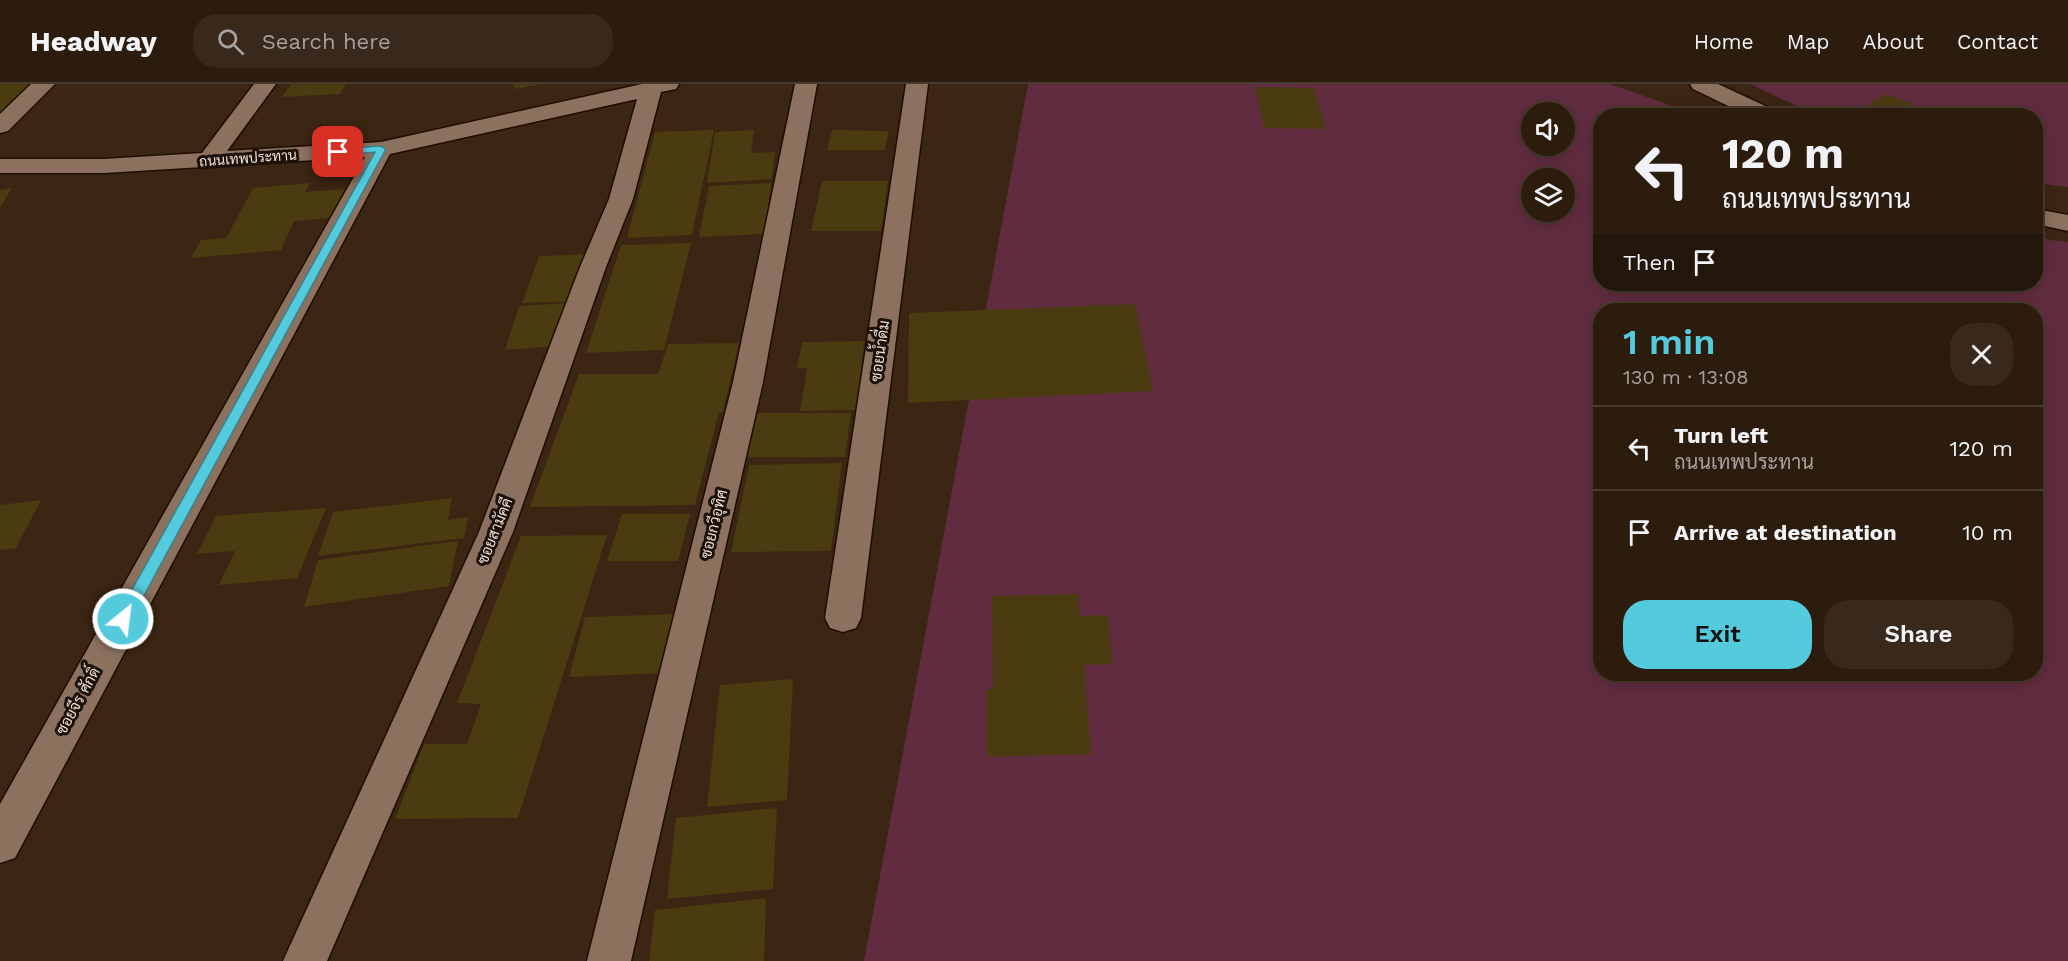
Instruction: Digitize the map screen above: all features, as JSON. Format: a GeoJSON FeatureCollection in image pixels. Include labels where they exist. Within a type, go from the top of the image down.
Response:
{"type":"FeatureCollection","features":[{"type":"Feature","properties":{"kind":"street"},"geometry":{"type":"LineString","coordinates":[[0,126],[44,84]]}},
{"type":"Feature","properties":{"kind":"street"},"geometry":{"type":"LineString","coordinates":[[209,160],[265,84]]}},
{"type":"Feature","properties":{"kind":"street","name":"ซอยกวีอุทิศ"},"geometry":{"type":"LineString","coordinates":[[609,961],[748,382],[806,84]]}},
{"type":"Feature","properties":{"kind":"street","name":"ซอยน้ำดื่ม"},"geometry":{"type":"LineString","coordinates":[[843,618],[917,84]]}},
{"type":"Feature","properties":{"kind":"street"},"geometry":{"type":"LineString","coordinates":[[1701,84],[1751,108]]}},
{"type":"Feature","properties":{"kind":"street","name":"ถนนเทพประทาน"},"geometry":{"type":"LineString","coordinates":[[0,166],[104,166],[381,149],[586,105],[659,86]]}},
{"type":"Feature","properties":{"kind":"street","name":"ซอยสามัคคี"},"geometry":{"type":"LineString","coordinates":[[305,961],[496,532],[593,267],[621,200],[659,86]]}},
{"type":"Feature","properties":{"kind":"street","name":"ซอยจีร ศักดิ์"},"geometry":{"type":"LineString","coordinates":[[0,844],[381,149]]}},
{"type":"Feature","properties":{"kind":"street"},"geometry":{"type":"LineString","coordinates":[[2043,218],[2068,223]]}},
{"type":"Feature","properties":{"kind":"shaded area"},"geometry":{"type":"Polygon","coordinates":[[[1028,84],[1610,84],[1678,108],[1593,108],[1593,291],[2043,291],[2043,238],[2068,242],[2068,961],[864,961],[1028,84]]]}},
{"type":"Feature","properties":{"kind":"shaded area"},"geometry":{"type":"Polygon","coordinates":[[[1750,84],[2068,84],[2068,187],[2043,184],[2043,108],[1801,108],[1750,84]]]}},
{"type":"Feature","properties":{"kind":"building"},"geometry":{"type":"Polygon","coordinates":[[[0,84],[33,84],[0,118],[0,84]]]}},
{"type":"Feature","properties":{"kind":"building"},"geometry":{"type":"Polygon","coordinates":[[[291,84],[346,84],[340,94],[282,97],[291,84]]]}},
{"type":"Feature","properties":{"kind":"building"},"geometry":{"type":"Polygon","coordinates":[[[513,84],[538,84],[538,85],[514,89],[513,84]]]}},
{"type":"Feature","properties":{"kind":"building"},"geometry":{"type":"Polygon","coordinates":[[[1255,87],[1314,88],[1326,129],[1264,128],[1255,87]]]}},
{"type":"Feature","properties":{"kind":"building"},"geometry":{"type":"Polygon","coordinates":[[[1886,94],[1912,104],[1906,108],[1862,108],[1886,94]]]}},
{"type":"Feature","properties":{"kind":"building"},"geometry":{"type":"Polygon","coordinates":[[[714,130],[692,235],[627,238],[655,132],[714,130]]]}},
{"type":"Feature","properties":{"kind":"building"},"geometry":{"type":"Polygon","coordinates":[[[754,130],[751,153],[775,152],[772,179],[707,183],[715,132],[754,130]]]}},
{"type":"Feature","properties":{"kind":"building"},"geometry":{"type":"Polygon","coordinates":[[[832,130],[889,131],[885,150],[827,150],[832,130]]]}},
{"type":"Feature","properties":{"kind":"building"},"geometry":{"type":"Polygon","coordinates":[[[822,181],[888,181],[881,231],[811,231],[822,181]]]}},
{"type":"Feature","properties":{"kind":"building"},"geometry":{"type":"Polygon","coordinates":[[[310,183],[305,192],[346,189],[333,218],[294,221],[281,250],[191,258],[201,240],[226,238],[253,188],[310,183]]]}},
{"type":"Feature","properties":{"kind":"building"},"geometry":{"type":"Polygon","coordinates":[[[771,183],[765,234],[699,237],[709,186],[771,183]]]}},
{"type":"Feature","properties":{"kind":"building"},"geometry":{"type":"Polygon","coordinates":[[[12,188],[0,208],[0,190],[12,188]]]}},
{"type":"Feature","properties":{"kind":"building"},"geometry":{"type":"Polygon","coordinates":[[[691,243],[664,350],[586,353],[621,245],[691,243]]]}},
{"type":"Feature","properties":{"kind":"building"},"geometry":{"type":"Polygon","coordinates":[[[593,254],[578,301],[522,303],[539,256],[593,254]]]}},
{"type":"Feature","properties":{"kind":"building"},"geometry":{"type":"Polygon","coordinates":[[[569,303],[558,346],[505,350],[519,306],[569,303]]]}},
{"type":"Feature","properties":{"kind":"building"},"geometry":{"type":"Polygon","coordinates":[[[1135,304],[1153,391],[908,403],[909,313],[1135,304]]]}},
{"type":"Feature","properties":{"kind":"building"},"geometry":{"type":"Polygon","coordinates":[[[864,341],[857,410],[800,411],[807,368],[797,368],[802,342],[864,341]]]}},
{"type":"Feature","properties":{"kind":"building"},"geometry":{"type":"Polygon","coordinates":[[[739,343],[723,412],[719,412],[695,505],[530,507],[579,374],[658,374],[668,344],[739,343]]]}},
{"type":"Feature","properties":{"kind":"building"},"geometry":{"type":"Polygon","coordinates":[[[757,413],[851,413],[845,457],[747,457],[757,413]]]}},
{"type":"Feature","properties":{"kind":"building"},"geometry":{"type":"Polygon","coordinates":[[[842,463],[831,551],[731,552],[749,465],[842,463]]]}},
{"type":"Feature","properties":{"kind":"building"},"geometry":{"type":"Polygon","coordinates":[[[452,498],[448,520],[468,517],[464,538],[318,556],[333,512],[452,498]]]}},
{"type":"Feature","properties":{"kind":"building"},"geometry":{"type":"Polygon","coordinates":[[[41,500],[16,548],[0,550],[0,505],[41,500]]]}},
{"type":"Feature","properties":{"kind":"building"},"geometry":{"type":"Polygon","coordinates":[[[326,508],[297,578],[219,585],[235,551],[197,554],[216,516],[326,508]]]}},
{"type":"Feature","properties":{"kind":"building"},"geometry":{"type":"Polygon","coordinates":[[[622,514],[690,514],[678,561],[607,561],[622,514]]]}},
{"type":"Feature","properties":{"kind":"building"},"geometry":{"type":"Polygon","coordinates":[[[607,535],[518,818],[395,819],[424,744],[467,744],[481,704],[457,703],[521,536],[607,535]]]}},
{"type":"Feature","properties":{"kind":"building"},"geometry":{"type":"Polygon","coordinates":[[[458,541],[449,586],[304,607],[318,560],[458,541]]]}},
{"type":"Feature","properties":{"kind":"building"},"geometry":{"type":"Polygon","coordinates":[[[1078,594],[1080,616],[1108,615],[1113,664],[1084,665],[1091,754],[987,757],[986,690],[993,689],[992,596],[1078,594]]]}},
{"type":"Feature","properties":{"kind":"building"},"geometry":{"type":"Polygon","coordinates":[[[679,614],[667,673],[569,677],[585,617],[679,614]]]}},
{"type":"Feature","properties":{"kind":"building"},"geometry":{"type":"Polygon","coordinates":[[[793,679],[787,800],[707,807],[720,685],[793,679]]]}},
{"type":"Feature","properties":{"kind":"building"},"geometry":{"type":"Polygon","coordinates":[[[777,808],[773,889],[667,899],[676,818],[777,808]]]}},
{"type":"Feature","properties":{"kind":"building"},"geometry":{"type":"Polygon","coordinates":[[[766,898],[764,961],[649,961],[655,910],[766,898]]]}},
{"type":"Feature","properties":{"kind":"route"},"geometry":{"type":"LineString","coordinates":[[123,619],[381,149],[338,152]]}}]}
